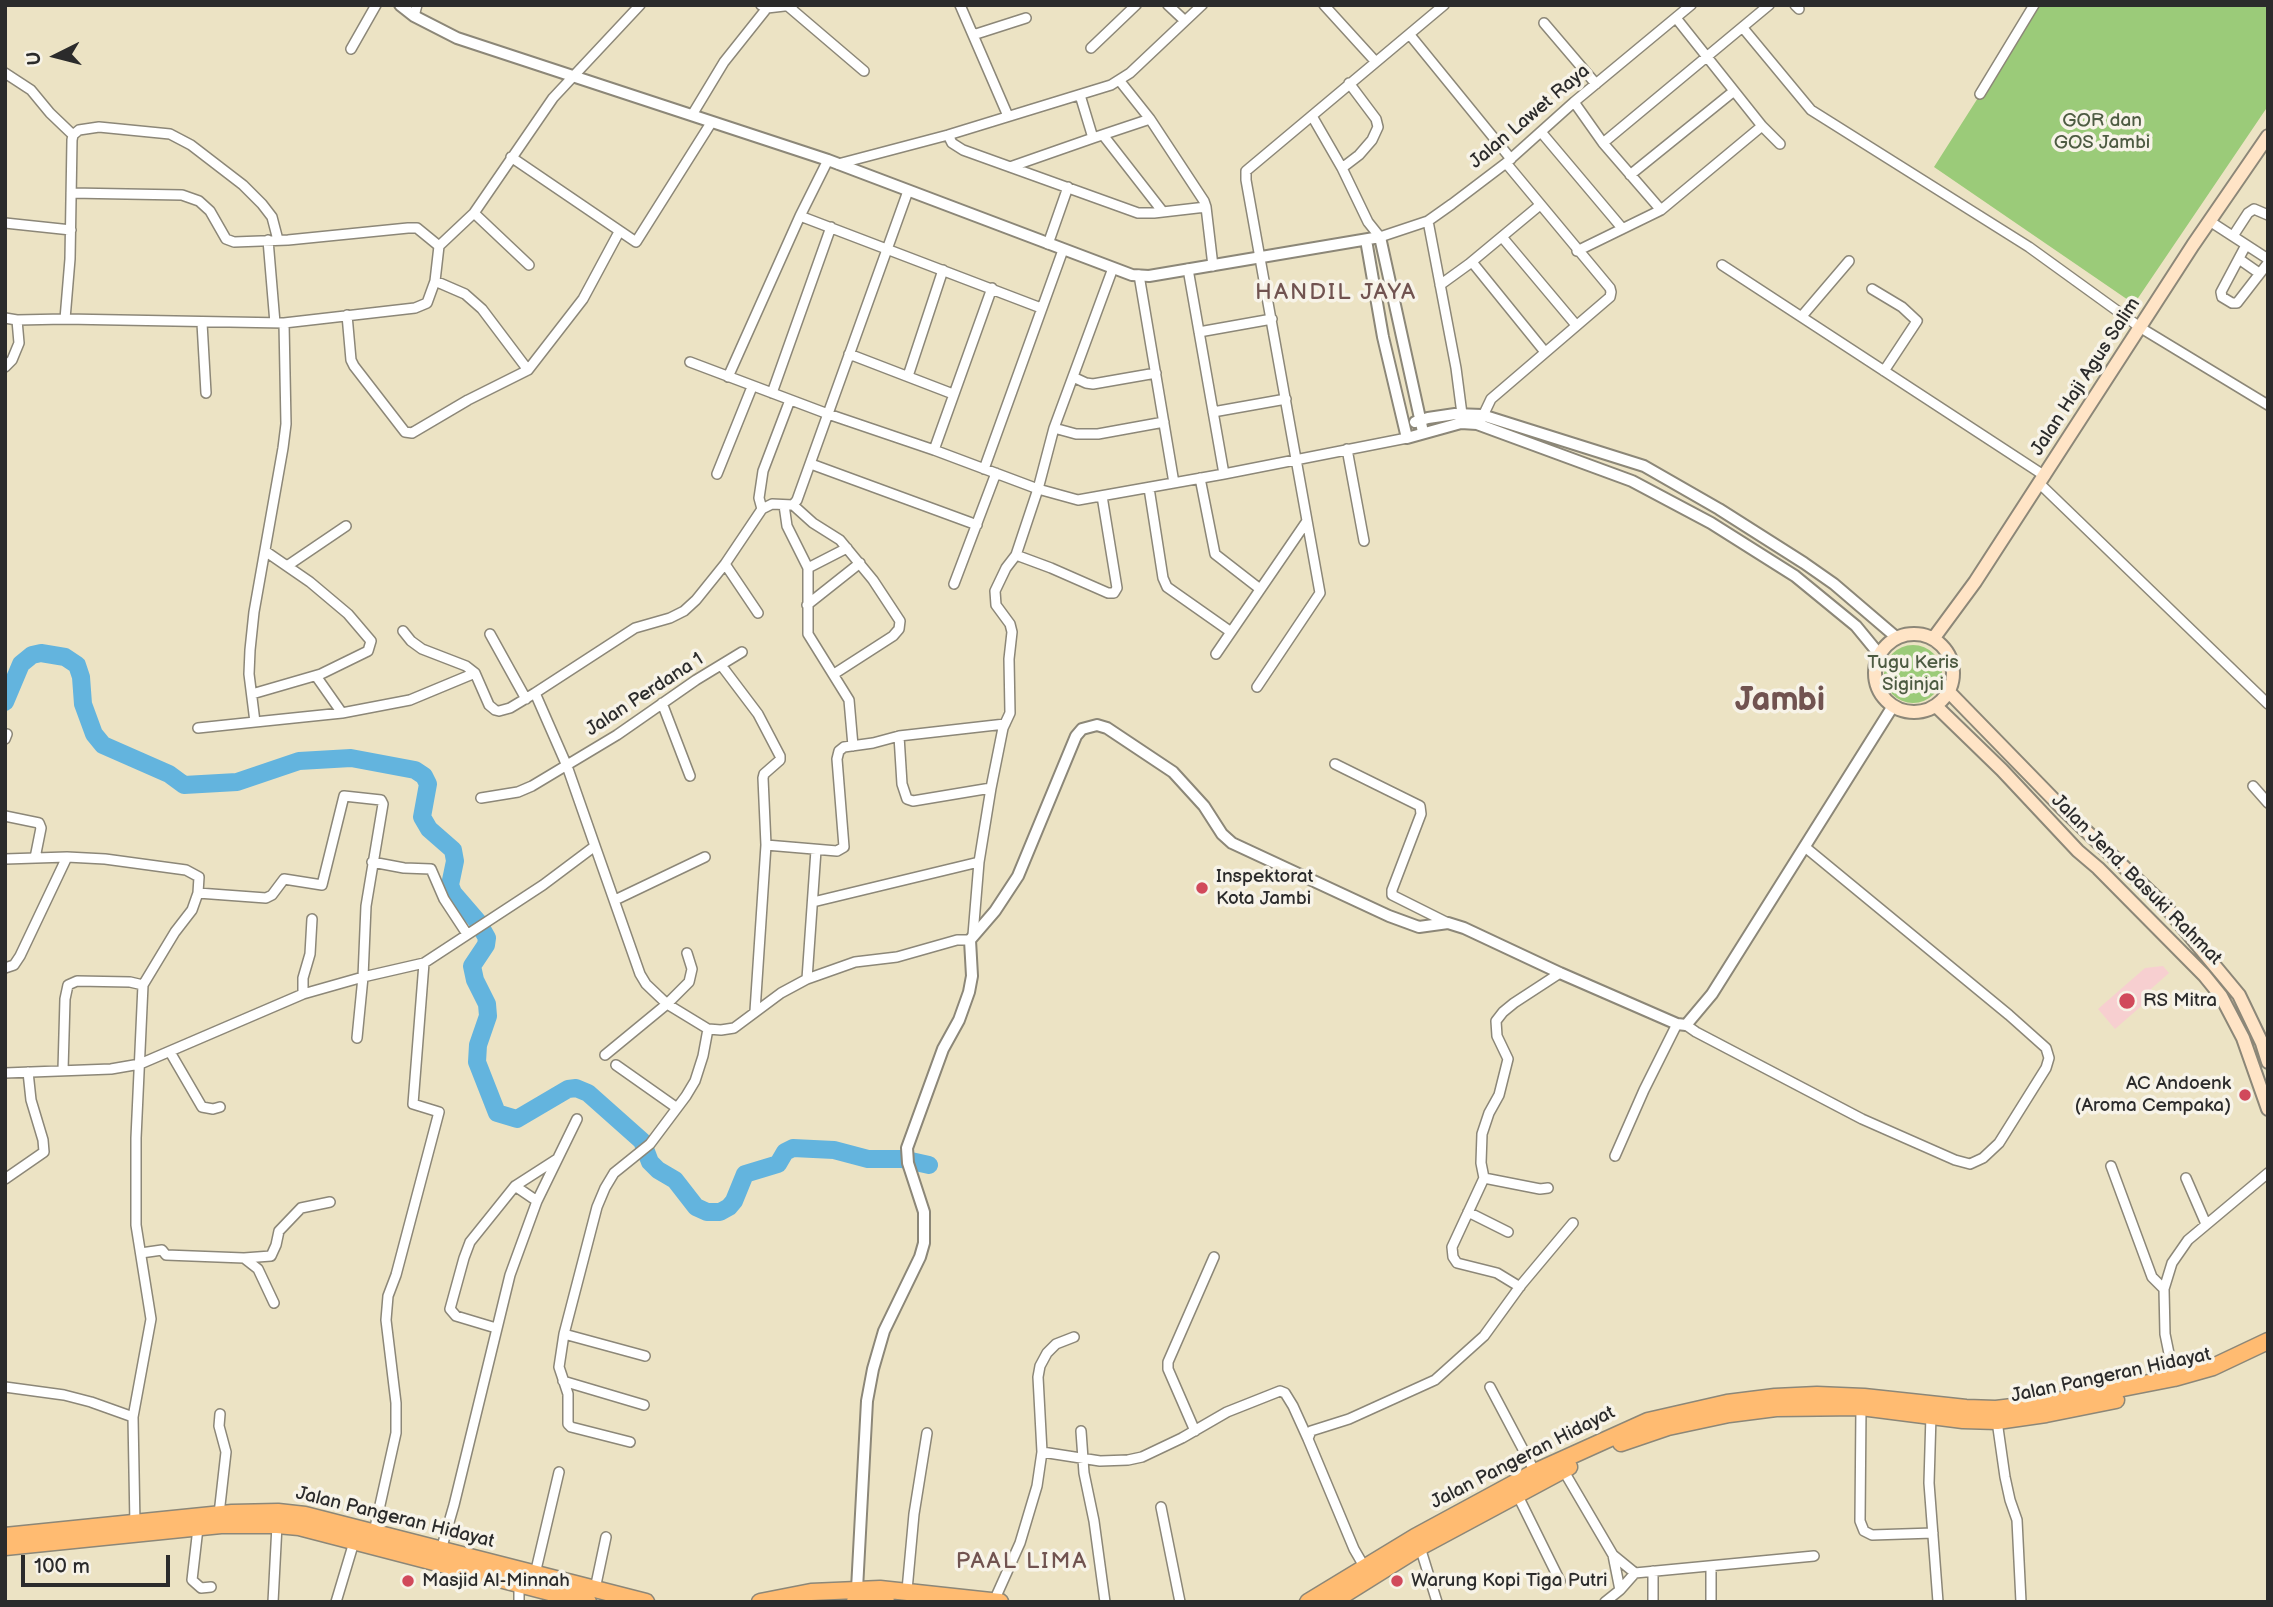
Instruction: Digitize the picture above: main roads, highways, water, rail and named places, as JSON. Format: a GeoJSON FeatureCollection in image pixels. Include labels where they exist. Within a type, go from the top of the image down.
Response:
{"type":"FeatureCollection","features":[{"type":"Feature","properties":{"kind":"highway","name":"Jalan Pangeran Hidayat"},"geometry":{"type":"LineString","coordinates":[[1308,1602],[1365,1568],[1517,1494],[1561,1465],[1628,1428],[1671,1415],[1763,1399],[1932,1409],[1996,1409],[2046,1403],[2175,1378],[2213,1367],[2268,1341]]}},
{"type":"Feature","properties":{"kind":"highway","name":"Jalan Pangeran Hidayat"},"geometry":{"type":"LineString","coordinates":[[1932,1409],[1997,1421],[2046,1414],[2216,1378],[2268,1352]]}},
{"type":"Feature","properties":{"kind":"highway","name":"Jalan Pangeran Hidayat"},"geometry":{"type":"LineString","coordinates":[[1332,1602],[1417,1542],[1535,1472],[1561,1465]]}},
{"type":"Feature","properties":{"kind":"highway","name":"Jalan Pangeran Hidayat"},"geometry":{"type":"LineString","coordinates":[[5,1547],[219,1514],[278,1512],[305,1515],[373,1532],[519,1584],[584,1598],[646,1602]]}},
{"type":"Feature","properties":{"kind":"highway","name":"Jalan Pangeran Hidayat"},"geometry":{"type":"LineString","coordinates":[[5,1536],[135,1528],[277,1525],[299,1527],[354,1542],[535,1574],[584,1598]]}},
{"type":"Feature","properties":{"kind":"highway"},"geometry":{"type":"LineString","coordinates":[[858,1599],[907,1590],[1000,1602]]}},
{"type":"Feature","properties":{"kind":"highway"},"geometry":{"type":"LineString","coordinates":[[760,1602],[811,1592],[886,1602]]}},
{"type":"Feature","properties":{"kind":"main road","name":"Jalan Haji Agus Salim"},"geometry":{"type":"LineString","coordinates":[[1934,639],[2042,480],[2193,245],[2268,136]]}},
{"type":"Feature","properties":{"kind":"main road"},"geometry":{"type":"LineString","coordinates":[[1921,634],[1934,639],[1943,646],[1953,668],[1948,691],[1936,706],[1912,712],[1893,706],[1884,698],[1875,677],[1879,654],[1896,637],[1921,634]]}},
{"type":"Feature","properties":{"kind":"main road","name":"Jalan Jend. Basuki Rahmat"},"geometry":{"type":"LineString","coordinates":[[1948,691],[2063,809],[2166,907],[2239,995],[2268,1062]]}},
{"type":"Feature","properties":{"kind":"main road","name":"Jalan Jend. Basuki Rahmat"},"geometry":{"type":"LineString","coordinates":[[1936,706],[2002,770],[2078,852],[2098,868],[2166,936],[2221,996],[2243,1038],[2268,1109]]}},
{"type":"Feature","properties":{"kind":"main road"},"geometry":{"type":"LineString","coordinates":[[2166,936],[2179,923]]}},
{"type":"Feature","properties":{"kind":"waterway"},"geometry":{"type":"LineString","coordinates":[[5,702],[21,664],[32,655],[41,653],[65,657],[77,665],[81,677],[83,704],[94,734],[103,745],[169,774],[184,785],[237,782],[299,761],[351,758],[415,770],[424,776],[428,784],[422,817],[429,829],[453,850],[455,861],[450,885],[453,893],[478,922],[487,938],[486,945],[472,966],[475,980],[487,1004],[488,1016],[478,1045],[477,1062],[497,1113],[517,1119],[568,1089],[576,1088],[588,1093],[642,1141],[650,1162],[675,1180],[696,1207],[707,1212],[720,1212],[729,1207],[745,1174],[778,1164],[785,1152],[793,1148],[834,1150],[868,1159],[902,1159],[929,1165]]}},
{"type":"Feature","properties":{"kind":"place","name":"Inspektorat Kota Jambi"},"geometry":{"type":"Point","coordinates":[1202,888]}},
{"type":"Feature","properties":{"kind":"place","name":"RS Mitra"},"geometry":{"type":"Point","coordinates":[2127,1001]}},
{"type":"Feature","properties":{"kind":"place","name":"AC Andoenk (Aroma Cempaka)"},"geometry":{"type":"Point","coordinates":[2245,1095]}},
{"type":"Feature","properties":{"kind":"place","name":"Masjid Al-Minnah"},"geometry":{"type":"Point","coordinates":[408,1581]}},
{"type":"Feature","properties":{"kind":"place","name":"Warung Kopi Tiga Putri"},"geometry":{"type":"Point","coordinates":[1397,1581]}},
{"type":"Feature","properties":{"kind":"district","name":"HANDIL JAYA"},"geometry":{"type":"Point","coordinates":[1336,293]}},
{"type":"Feature","properties":{"kind":"district","name":"Jambi"},"geometry":{"type":"Point","coordinates":[1780,702]}},
{"type":"Feature","properties":{"kind":"district","name":"PAAL LIMA"},"geometry":{"type":"Point","coordinates":[1022,1562]}},
{"type":"Feature","properties":{"kind":"park label","name":"GOR dan GOS Jambi"},"geometry":{"type":"Point","coordinates":[2102,132]}},
{"type":"Feature","properties":{"kind":"park label","name":"Tugu Keris Siginjai"},"geometry":{"type":"Point","coordinates":[1913,674]}}]}
